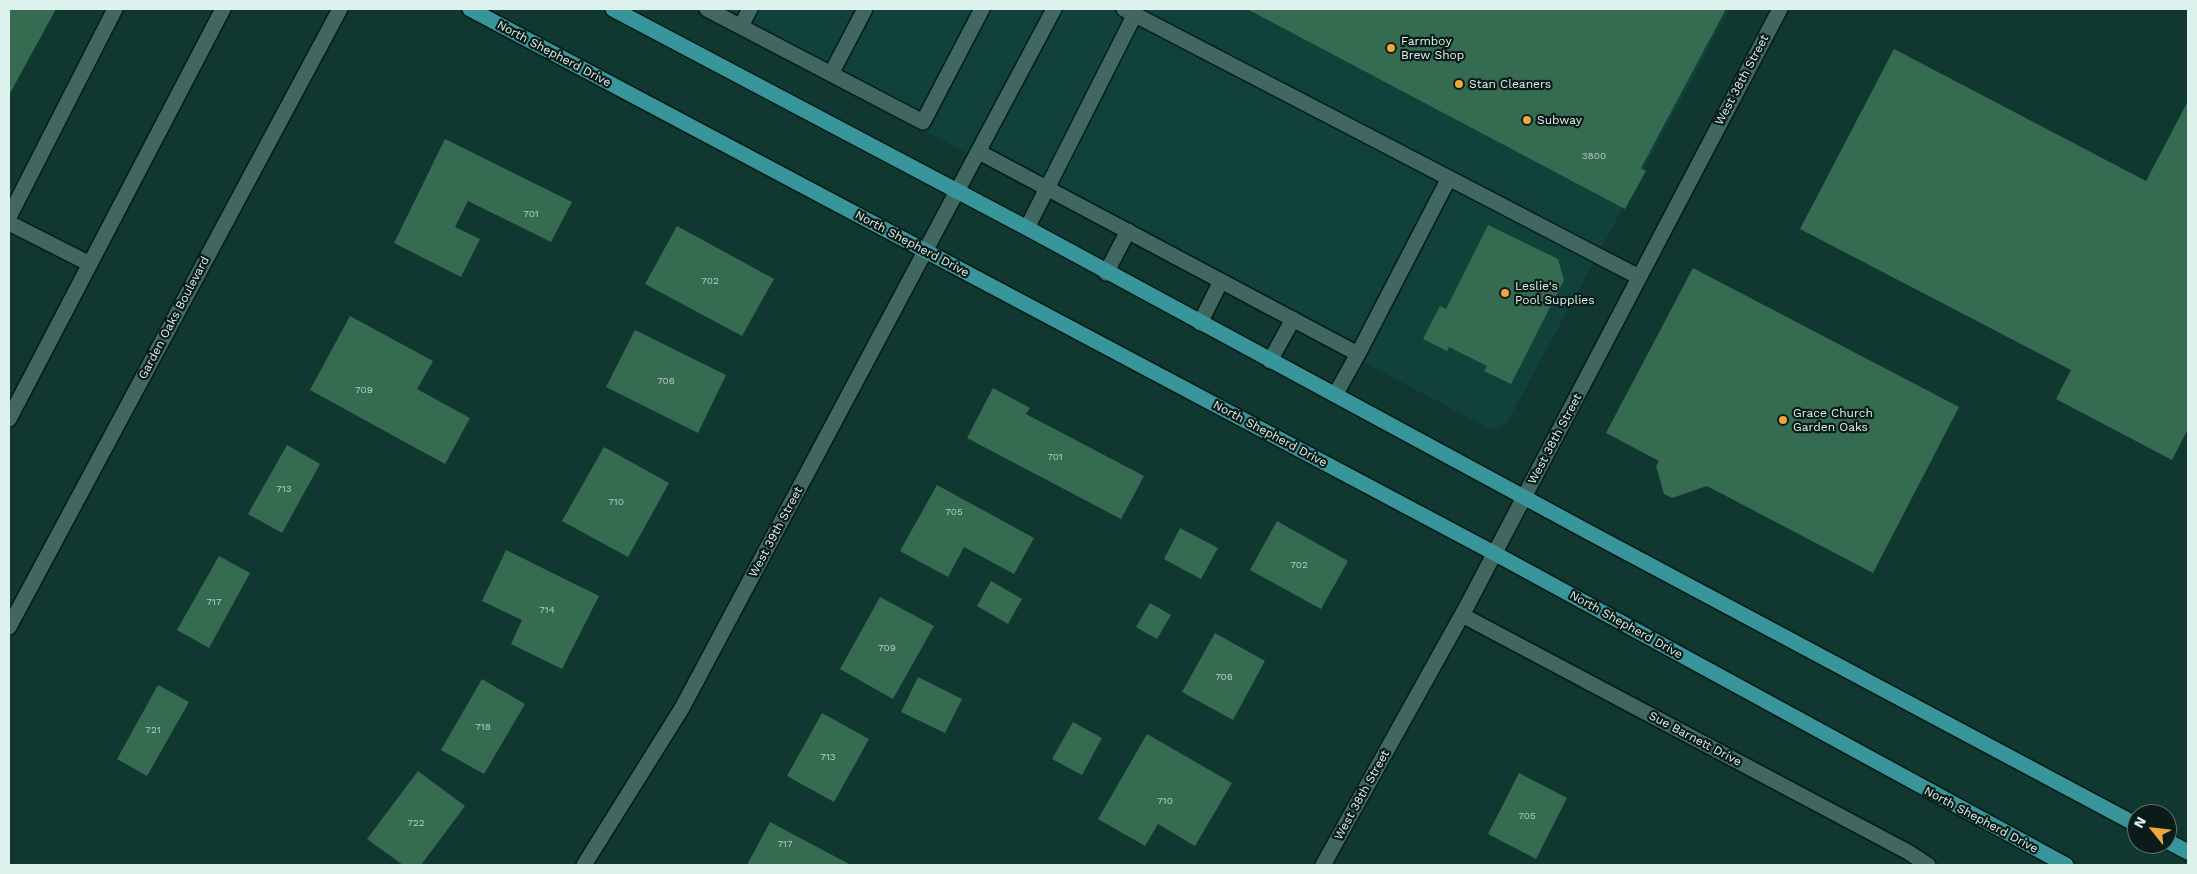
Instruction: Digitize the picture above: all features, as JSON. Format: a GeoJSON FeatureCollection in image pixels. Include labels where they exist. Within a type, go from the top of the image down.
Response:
{"type":"FeatureCollection","features":[{"type":"Feature","properties":{"kind":"main road","name":"North Shepherd Drive"},"geometry":{"type":"LineString","coordinates":[[470,9],[1494,553],[2066,865]]}},
{"type":"Feature","properties":{"kind":"main road"},"geometry":{"type":"LineString","coordinates":[[613,9],[1027,228],[1335,396],[2127,820]]}},
{"type":"Feature","properties":{"kind":"street"},"geometry":{"type":"LineString","coordinates":[[9,217],[115,9]]}},
{"type":"Feature","properties":{"kind":"street"},"geometry":{"type":"LineString","coordinates":[[9,419],[223,9]]}},
{"type":"Feature","properties":{"kind":"street","name":"Garden Oaks Boulevard"},"geometry":{"type":"LineString","coordinates":[[9,627],[340,9]]}},
{"type":"Feature","properties":{"kind":"street"},"geometry":{"type":"LineString","coordinates":[[707,9],[923,122],[982,9]]}},
{"type":"Feature","properties":{"kind":"street"},"geometry":{"type":"LineString","coordinates":[[741,26],[750,9]]}},
{"type":"Feature","properties":{"kind":"street"},"geometry":{"type":"LineString","coordinates":[[831,74],[865,9]]}},
{"type":"Feature","properties":{"kind":"street","name":"West 39th Street"},"geometry":{"type":"LineString","coordinates":[[584,865],[682,708],[1054,9]]}},
{"type":"Feature","properties":{"kind":"street","name":"West 38th Street"},"geometry":{"type":"LineString","coordinates":[[1323,865],[1462,615],[1780,9]]}},
{"type":"Feature","properties":{"kind":"street"},"geometry":{"type":"LineString","coordinates":[[1027,228],[1048,188],[1129,12],[1639,277]]}},
{"type":"Feature","properties":{"kind":"street"},"geometry":{"type":"LineString","coordinates":[[978,152],[1358,354]]}},
{"type":"Feature","properties":{"kind":"street"},"geometry":{"type":"LineString","coordinates":[[1335,396],[1449,178]]}},
{"type":"Feature","properties":{"kind":"street"},"geometry":{"type":"LineString","coordinates":[[9,223],[90,264]]}},
{"type":"Feature","properties":{"kind":"street"},"geometry":{"type":"LineString","coordinates":[[1106,272],[1128,231]]}},
{"type":"Feature","properties":{"kind":"street"},"geometry":{"type":"LineString","coordinates":[[1200,323],[1221,281]]}},
{"type":"Feature","properties":{"kind":"street"},"geometry":{"type":"LineString","coordinates":[[1270,361],[1293,319]]}},
{"type":"Feature","properties":{"kind":"street","name":"Sue Barnett Drive"},"geometry":{"type":"LineString","coordinates":[[1462,615],[1908,852],[1928,865]]}},
{"type":"Feature","properties":{"kind":"shaded area"},"geometry":{"type":"Polygon","coordinates":[[[694,9],[1730,9],[1507,423],[1492,430],[694,9]]]}},
{"type":"Feature","properties":{"kind":"building"},"geometry":{"type":"Polygon","coordinates":[[[9,9],[56,9],[9,95],[9,9]]]}},
{"type":"Feature","properties":{"kind":"building"},"geometry":{"type":"Polygon","coordinates":[[[1247,9],[1726,9],[1641,168],[1646,171],[1625,209],[1247,9]]]}},
{"type":"Feature","properties":{"kind":"building"},"geometry":{"type":"Polygon","coordinates":[[[1894,49],[2146,181],[2188,101],[2188,429],[2172,460],[2056,399],[2071,370],[1800,229],[1894,49]]]}},
{"type":"Feature","properties":{"kind":"building"},"geometry":{"type":"Polygon","coordinates":[[[445,139],[572,202],[551,242],[468,201],[455,227],[480,239],[461,277],[394,243],[445,139]]]}},
{"type":"Feature","properties":{"kind":"building","name":"Leslie's Pool Supplies"},"geometry":{"type":"Polygon","coordinates":[[[1488,225],[1558,259],[1564,280],[1511,384],[1484,371],[1487,366],[1449,347],[1447,351],[1423,339],[1440,306],[1446,309],[1488,225]]]}},
{"type":"Feature","properties":{"kind":"building"},"geometry":{"type":"Polygon","coordinates":[[[677,226],[774,279],[742,336],[645,284],[677,226]]]}},
{"type":"Feature","properties":{"kind":"building","name":"Grace Church Garden Oaks"},"geometry":{"type":"Polygon","coordinates":[[[1693,268],[1959,407],[1873,573],[1707,486],[1672,498],[1664,494],[1656,466],[1659,461],[1606,433],[1693,268]]]}},
{"type":"Feature","properties":{"kind":"building"},"geometry":{"type":"Polygon","coordinates":[[[350,316],[433,361],[417,389],[470,418],[445,464],[310,390],[350,316]]]}},
{"type":"Feature","properties":{"kind":"building"},"geometry":{"type":"Polygon","coordinates":[[[635,330],[726,375],[698,433],[606,387],[635,330]]]}},
{"type":"Feature","properties":{"kind":"building"},"geometry":{"type":"Polygon","coordinates":[[[993,388],[1030,408],[1026,414],[1144,476],[1121,519],[967,438],[993,388]]]}},
{"type":"Feature","properties":{"kind":"building"},"geometry":{"type":"Polygon","coordinates":[[[287,445],[320,464],[282,533],[248,514],[287,445]]]}},
{"type":"Feature","properties":{"kind":"building"},"geometry":{"type":"Polygon","coordinates":[[[604,447],[669,483],[628,557],[562,521],[604,447]]]}},
{"type":"Feature","properties":{"kind":"building"},"geometry":{"type":"Polygon","coordinates":[[[937,485],[1034,538],[1014,574],[964,547],[948,577],[900,551],[937,485]]]}},
{"type":"Feature","properties":{"kind":"building"},"geometry":{"type":"Polygon","coordinates":[[[1277,521],[1348,561],[1321,609],[1250,570],[1277,521]]]}},
{"type":"Feature","properties":{"kind":"building"},"geometry":{"type":"Polygon","coordinates":[[[1180,528],[1218,548],[1201,579],[1164,559],[1180,528]]]}},
{"type":"Feature","properties":{"kind":"building"},"geometry":{"type":"Polygon","coordinates":[[[506,550],[599,596],[562,669],[511,644],[522,620],[482,601],[506,550]]]}},
{"type":"Feature","properties":{"kind":"building"},"geometry":{"type":"Polygon","coordinates":[[[219,556],[250,573],[209,648],[177,630],[219,556]]]}},
{"type":"Feature","properties":{"kind":"building"},"geometry":{"type":"Polygon","coordinates":[[[991,581],[1022,599],[1008,624],[977,606],[991,581]]]}},
{"type":"Feature","properties":{"kind":"building"},"geometry":{"type":"Polygon","coordinates":[[[880,597],[934,626],[893,699],[840,669],[880,597]]]}},
{"type":"Feature","properties":{"kind":"building"},"geometry":{"type":"Polygon","coordinates":[[[1150,603],[1171,615],[1157,639],[1136,627],[1150,603]]]}},
{"type":"Feature","properties":{"kind":"building"},"geometry":{"type":"Polygon","coordinates":[[[1215,633],[1265,661],[1233,720],[1182,692],[1215,633]]]}},
{"type":"Feature","properties":{"kind":"building"},"geometry":{"type":"Polygon","coordinates":[[[918,677],[962,699],[945,733],[901,712],[918,677]]]}},
{"type":"Feature","properties":{"kind":"building"},"geometry":{"type":"Polygon","coordinates":[[[482,679],[525,704],[484,774],[441,750],[482,679]]]}},
{"type":"Feature","properties":{"kind":"building"},"geometry":{"type":"Polygon","coordinates":[[[158,685],[189,702],[147,776],[117,759],[158,685]]]}},
{"type":"Feature","properties":{"kind":"building"},"geometry":{"type":"Polygon","coordinates":[[[822,713],[869,739],[834,802],[787,776],[822,713]]]}},
{"type":"Feature","properties":{"kind":"building"},"geometry":{"type":"Polygon","coordinates":[[[1073,722],[1102,738],[1082,775],[1052,759],[1073,722]]]}},
{"type":"Feature","properties":{"kind":"building"},"geometry":{"type":"Polygon","coordinates":[[[1147,734],[1232,783],[1195,846],[1158,824],[1145,846],[1098,819],[1147,734]]]}},
{"type":"Feature","properties":{"kind":"building"},"geometry":{"type":"Polygon","coordinates":[[[418,771],[465,806],[421,865],[403,865],[367,839],[418,771]]]}},
{"type":"Feature","properties":{"kind":"building"},"geometry":{"type":"Polygon","coordinates":[[[1519,773],[1567,798],[1536,859],[1488,834],[1519,773]]]}},
{"type":"Feature","properties":{"kind":"building"},"geometry":{"type":"Polygon","coordinates":[[[770,822],[851,865],[747,865],[770,822]]]}},
{"type":"Feature","properties":{"kind":"place","name":"Farmboy Brew Shop"},"geometry":{"type":"Point","coordinates":[1391,48]}},
{"type":"Feature","properties":{"kind":"place","name":"Stan Cleaners"},"geometry":{"type":"Point","coordinates":[1459,84]}},
{"type":"Feature","properties":{"kind":"place","name":"Subway"},"geometry":{"type":"Point","coordinates":[1527,120]}},
{"type":"Feature","properties":{"kind":"place","name":"Leslie's Pool Supplies"},"geometry":{"type":"Point","coordinates":[1505,293]}},
{"type":"Feature","properties":{"kind":"place","name":"Grace Church Garden Oaks"},"geometry":{"type":"Point","coordinates":[1783,420]}}]}
